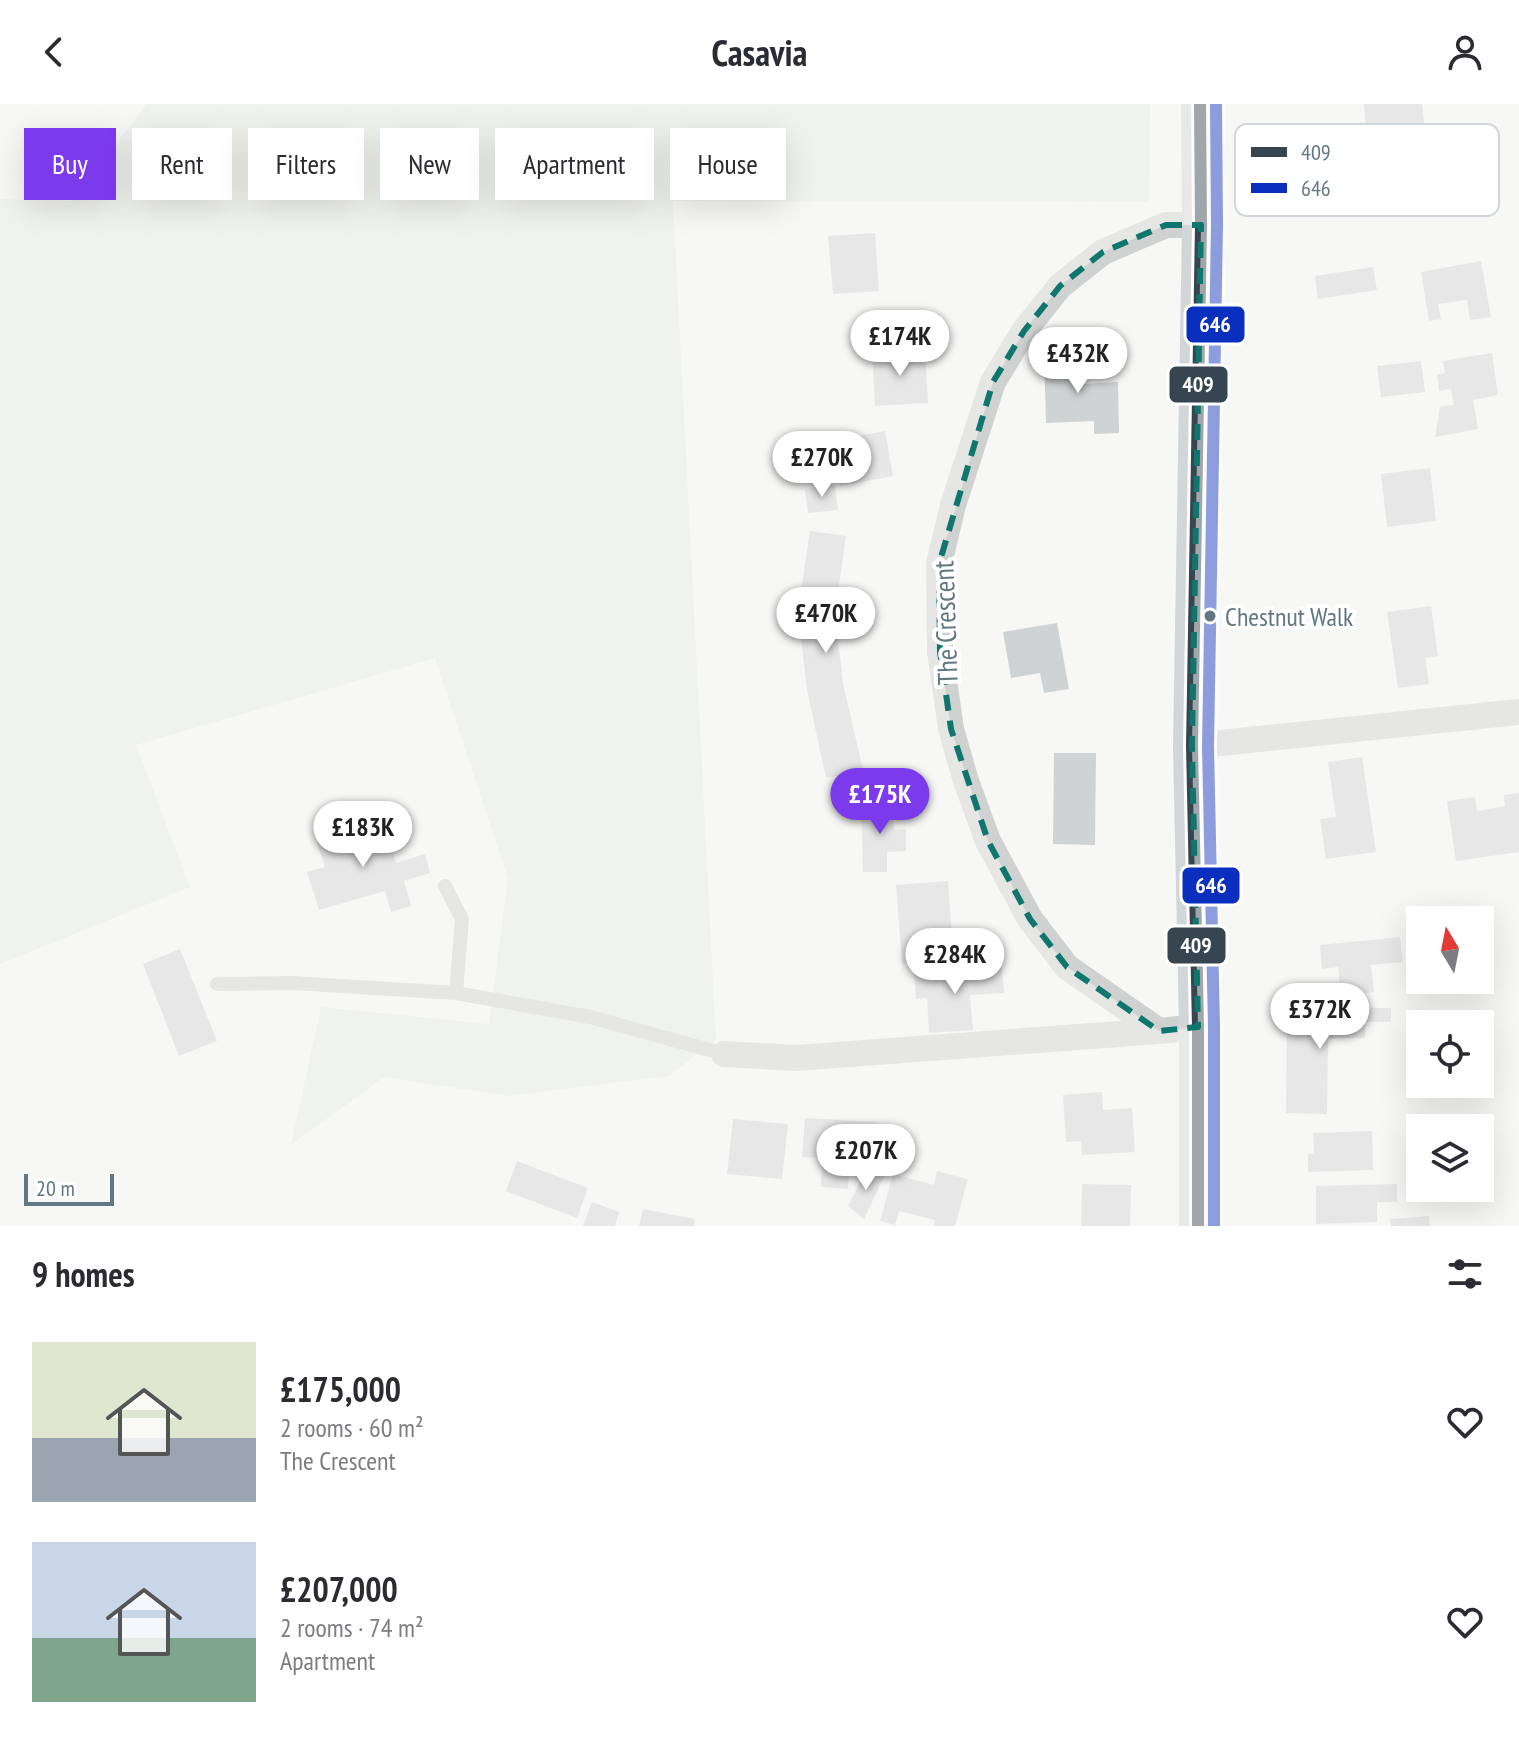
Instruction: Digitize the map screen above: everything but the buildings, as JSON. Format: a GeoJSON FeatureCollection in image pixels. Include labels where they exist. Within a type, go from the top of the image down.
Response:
{"type":"FeatureCollection","features":[{"type":"Feature","properties":{"kind":"street"},"geometry":{"type":"LineString","coordinates":[[1198,1226],[1198,1027],[1192,746],[1201,225],[1200,104]]}},
{"type":"Feature","properties":{"kind":"street","name":"The Crescent"},"geometry":{"type":"LineString","coordinates":[[1159,1031],[1067,967],[1030,919],[988,841],[951,729],[940,652],[939,564],[953,505],[993,382],[1024,331],[1060,286],[1103,252],[1166,225],[1201,225]]}},
{"type":"Feature","properties":{"kind":"street"},"geometry":{"type":"LineString","coordinates":[[1192,746],[1519,712]]}},
{"type":"Feature","properties":{"kind":"street"},"geometry":{"type":"LineString","coordinates":[[724,1054],[796,1058],[1198,1027]]}},
{"type":"Feature","properties":{"kind":"lane"},"geometry":{"type":"LineString","coordinates":[[445,886],[462,919],[456,993]]}},
{"type":"Feature","properties":{"kind":"lane"},"geometry":{"type":"LineString","coordinates":[[217,984],[293,983],[456,993],[590,1017],[724,1054]]}},
{"type":"Feature","properties":{"kind":"highlighted area"},"geometry":{"type":"Polygon","coordinates":[[[1166,225],[1201,225],[1192,746],[1198,1027],[1159,1031],[1067,967],[1030,919],[988,841],[951,729],[940,652],[939,564],[993,382],[1024,331],[1060,286],[1103,252],[1166,225]]]}},
{"type":"Feature","properties":{"kind":"shaded area"},"geometry":{"type":"Polygon","coordinates":[[[147,104],[1150,104],[1149,202],[673,201],[716,1040],[669,1076],[509,1096],[384,1077],[291,1145],[321,1007],[489,1024],[508,878],[435,658],[136,745],[190,887],[0,964],[0,199],[116,200],[116,144],[147,104]]]}},
{"type":"Feature","properties":{"kind":"transit line","name":"409"},"geometry":{"type":"LineString","coordinates":[[1198,1226],[1198,1027],[1192,746],[1201,225],[1200,104]]}},
{"type":"Feature","properties":{"kind":"transit line","name":"646"},"geometry":{"type":"LineString","coordinates":[[1214,1226],[1214,1027],[1208,746],[1217,225],[1216,104]]}},
{"type":"Feature","properties":{"kind":"place","name":"Chestnut Walk"},"geometry":{"type":"Point","coordinates":[1210,616]}}]}
